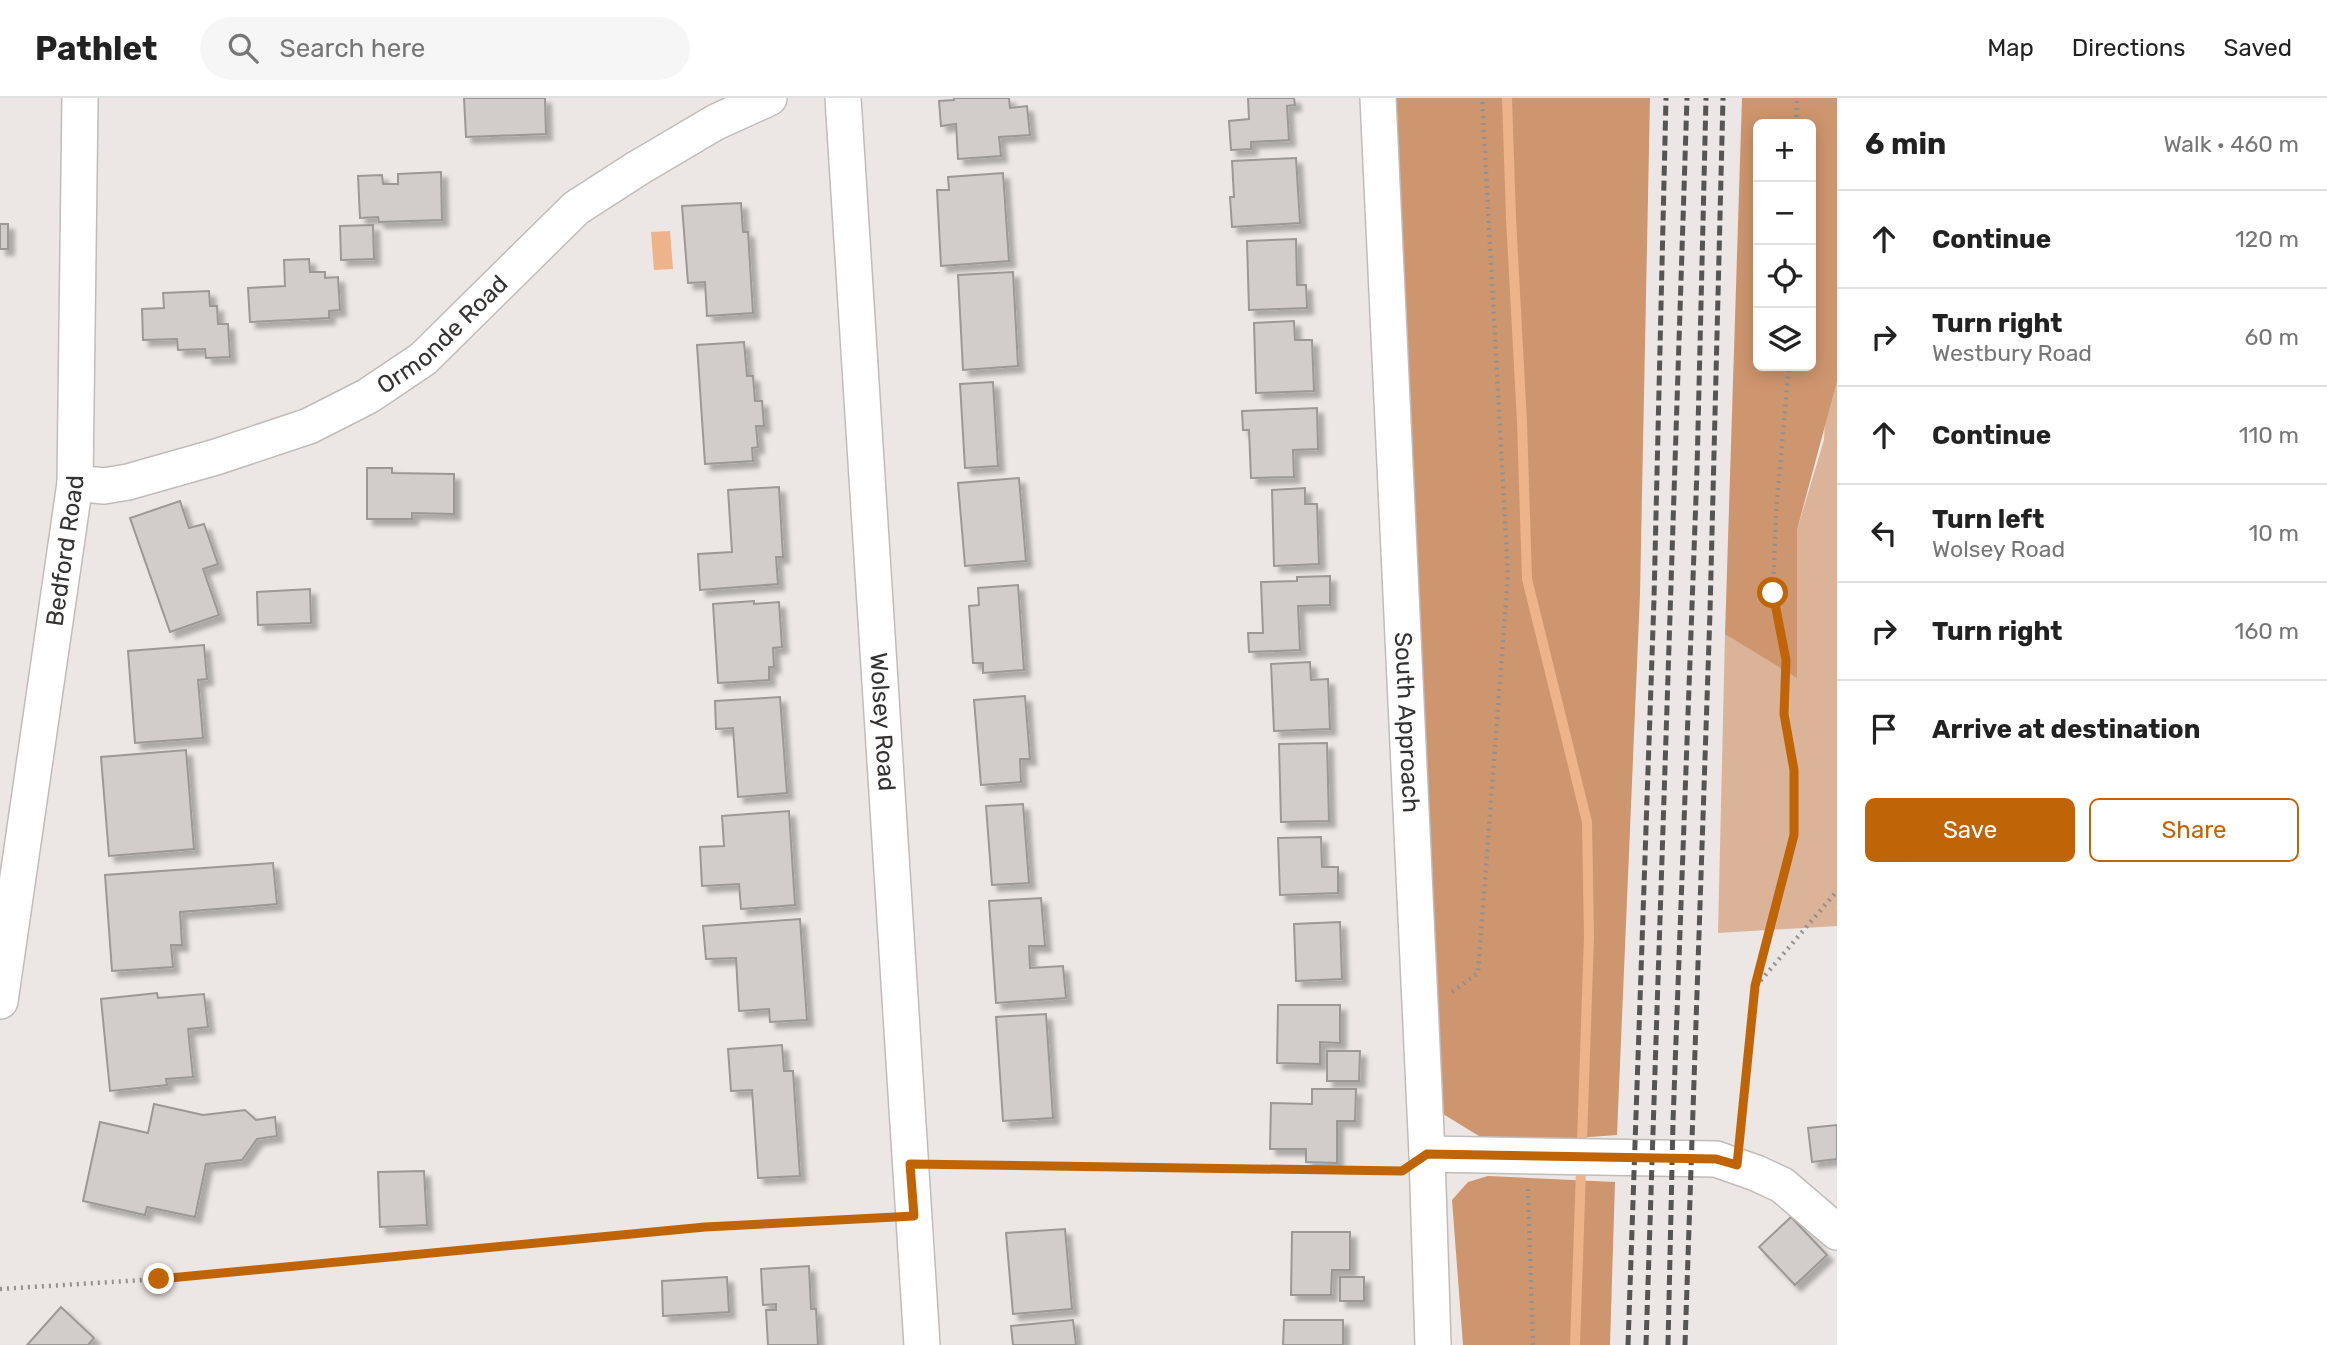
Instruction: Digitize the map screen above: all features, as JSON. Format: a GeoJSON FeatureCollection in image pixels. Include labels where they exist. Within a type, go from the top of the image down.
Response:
{"type":"FeatureCollection","features":[{"type":"Feature","properties":{"kind":"street","name":"Bedford Road"},"geometry":{"type":"LineString","coordinates":[[0,1001],[75,483],[80,98]]}},
{"type":"Feature","properties":{"kind":"street","name":"Ormonde Road"},"geometry":{"type":"LineString","coordinates":[[75,483],[104,486],[128,482],[216,457],[309,426],[368,396],[423,359],[576,208],[716,122],[769,98]]}},
{"type":"Feature","properties":{"kind":"street","name":"Wolsey Road"},"geometry":{"type":"LineString","coordinates":[[843,98],[922,1345]]}},
{"type":"Feature","properties":{"kind":"street","name":"South Approach"},"geometry":{"type":"LineString","coordinates":[[1378,98],[1427,1154],[1433,1345]]}},
{"type":"Feature","properties":{"kind":"street"},"geometry":{"type":"LineString","coordinates":[[1427,1154],[1716,1159],[1737,1165],[1782,1185],[1837,1232]]}},
{"type":"Feature","properties":{"kind":"path"},"geometry":{"type":"LineString","coordinates":[[1419,1016],[1478,973],[1508,575],[1482,98]]}},
{"type":"Feature","properties":{"kind":"path"},"geometry":{"type":"LineString","coordinates":[[1796,119],[1797,98]]}},
{"type":"Feature","properties":{"kind":"path"},"geometry":{"type":"LineString","coordinates":[[1737,1165],[1755,986],[1794,835],[1794,770],[1784,714],[1786,660],[1773,593],[1776,512],[1789,371]]}},
{"type":"Feature","properties":{"kind":"path"},"geometry":{"type":"LineString","coordinates":[[1755,986],[1837,891]]}},
{"type":"Feature","properties":{"kind":"path"},"geometry":{"type":"LineString","coordinates":[[910,1164],[1402,1171],[1427,1154]]}},
{"type":"Feature","properties":{"kind":"path"},"geometry":{"type":"LineString","coordinates":[[1527,1157],[1532,1345]]}},
{"type":"Feature","properties":{"kind":"path"},"geometry":{"type":"LineString","coordinates":[[0,1289],[159,1279],[705,1227],[914,1216]]}},
{"type":"Feature","properties":{"kind":"shaded area"},"geometry":{"type":"Polygon","coordinates":[[[1394,98],[1650,98],[1640,594],[1617,1135],[1492,1144],[1443,1114],[1394,98]]]}},
{"type":"Feature","properties":{"kind":"shaded area"},"geometry":{"type":"Polygon","coordinates":[[[1742,98],[1837,98],[1837,381],[1797,530],[1797,678],[1725,634],[1742,98]]]}},
{"type":"Feature","properties":{"kind":"shaded area"},"geometry":{"type":"Polygon","coordinates":[[[1837,187],[1837,926],[1718,933],[1725,634],[1797,624],[1797,530],[1824,440],[1837,187]]]}},
{"type":"Feature","properties":{"kind":"shaded area"},"geometry":{"type":"Polygon","coordinates":[[[670,231],[673,269],[654,270],[651,232],[670,231]]]}},
{"type":"Feature","properties":{"kind":"shaded area"},"geometry":{"type":"Polygon","coordinates":[[[1488,1176],[1615,1182],[1610,1345],[1463,1345],[1452,1200],[1468,1182],[1488,1176]]]}},
{"type":"Feature","properties":{"kind":"building"},"geometry":{"type":"Polygon","coordinates":[[[464,98],[545,98],[546,134],[466,137],[464,98]]]}},
{"type":"Feature","properties":{"kind":"building"},"geometry":{"type":"Polygon","coordinates":[[[954,98],[1009,98],[1010,108],[1027,106],[1030,135],[999,137],[1001,156],[958,159],[956,124],[941,126],[939,101],[954,98]]]}},
{"type":"Feature","properties":{"kind":"building"},"geometry":{"type":"Polygon","coordinates":[[[1248,98],[1294,98],[1295,105],[1287,106],[1289,140],[1251,142],[1251,149],[1231,150],[1229,121],[1249,119],[1248,98]]]}},
{"type":"Feature","properties":{"kind":"building"},"geometry":{"type":"Polygon","coordinates":[[[1296,158],[1300,223],[1232,227],[1232,161],[1296,158]]]}},
{"type":"Feature","properties":{"kind":"building"},"geometry":{"type":"Polygon","coordinates":[[[441,172],[442,220],[379,222],[378,217],[360,218],[358,176],[382,175],[383,184],[398,184],[398,174],[441,172]]]}},
{"type":"Feature","properties":{"kind":"building"},"geometry":{"type":"Polygon","coordinates":[[[1003,173],[1009,261],[941,266],[937,190],[949,190],[948,177],[1003,173]]]}},
{"type":"Feature","properties":{"kind":"building"},"geometry":{"type":"Polygon","coordinates":[[[741,203],[743,232],[748,232],[753,313],[707,316],[705,282],[688,283],[682,206],[741,203]]]}},
{"type":"Feature","properties":{"kind":"building"},"geometry":{"type":"Polygon","coordinates":[[[0,224],[8,224],[8,249],[0,249],[0,224]]]}},
{"type":"Feature","properties":{"kind":"building"},"geometry":{"type":"Polygon","coordinates":[[[373,225],[374,259],[341,260],[340,226],[373,225]]]}},
{"type":"Feature","properties":{"kind":"building"},"geometry":{"type":"Polygon","coordinates":[[[1296,239],[1297,285],[1306,285],[1307,308],[1249,310],[1247,241],[1296,239]]]}},
{"type":"Feature","properties":{"kind":"building"},"geometry":{"type":"Polygon","coordinates":[[[309,259],[310,272],[325,272],[325,278],[338,277],[340,310],[329,311],[329,318],[250,322],[248,288],[285,286],[284,260],[309,259]]]}},
{"type":"Feature","properties":{"kind":"building"},"geometry":{"type":"Polygon","coordinates":[[[1013,272],[1018,366],[963,370],[958,275],[1013,272]]]}},
{"type":"Feature","properties":{"kind":"building"},"geometry":{"type":"Polygon","coordinates":[[[209,291],[210,306],[217,306],[218,324],[228,324],[230,357],[206,358],[205,349],[178,350],[177,339],[143,340],[142,309],[164,308],[163,293],[209,291]]]}},
{"type":"Feature","properties":{"kind":"building"},"geometry":{"type":"Polygon","coordinates":[[[1294,321],[1295,340],[1312,340],[1314,391],[1256,393],[1254,323],[1294,321]]]}},
{"type":"Feature","properties":{"kind":"building"},"geometry":{"type":"Polygon","coordinates":[[[744,342],[747,376],[753,376],[755,401],[762,401],[764,426],[756,426],[758,447],[752,448],[753,461],[705,464],[697,345],[744,342]]]}},
{"type":"Feature","properties":{"kind":"building"},"geometry":{"type":"Polygon","coordinates":[[[993,382],[998,466],[965,468],[960,384],[993,382]]]}},
{"type":"Feature","properties":{"kind":"building"},"geometry":{"type":"Polygon","coordinates":[[[1317,408],[1318,449],[1293,450],[1294,477],[1251,478],[1249,430],[1243,430],[1242,411],[1317,408]]]}},
{"type":"Feature","properties":{"kind":"building"},"geometry":{"type":"Polygon","coordinates":[[[367,468],[392,468],[392,473],[454,474],[454,514],[412,513],[412,519],[367,519],[367,468]]]}},
{"type":"Feature","properties":{"kind":"building"},"geometry":{"type":"Polygon","coordinates":[[[1019,478],[1026,561],[965,566],[958,483],[1019,478]]]}},
{"type":"Feature","properties":{"kind":"building"},"geometry":{"type":"Polygon","coordinates":[[[779,487],[783,557],[776,557],[778,584],[700,590],[698,554],[732,552],[728,490],[779,487]]]}},
{"type":"Feature","properties":{"kind":"building"},"geometry":{"type":"Polygon","coordinates":[[[1305,488],[1305,504],[1317,504],[1319,564],[1274,566],[1272,490],[1305,488]]]}},
{"type":"Feature","properties":{"kind":"building"},"geometry":{"type":"Polygon","coordinates":[[[180,501],[189,528],[204,524],[218,564],[203,569],[219,615],[170,632],[130,518],[180,501]]]}},
{"type":"Feature","properties":{"kind":"building"},"geometry":{"type":"Polygon","coordinates":[[[1330,576],[1330,605],[1298,606],[1300,650],[1249,652],[1248,633],[1263,633],[1261,582],[1297,581],[1297,577],[1330,576]]]}},
{"type":"Feature","properties":{"kind":"building"},"geometry":{"type":"Polygon","coordinates":[[[1018,585],[1024,670],[983,673],[983,663],[973,663],[969,606],[979,605],[978,588],[1018,585]]]}},
{"type":"Feature","properties":{"kind":"building"},"geometry":{"type":"Polygon","coordinates":[[[310,589],[311,623],[258,625],[257,592],[310,589]]]}},
{"type":"Feature","properties":{"kind":"building"},"geometry":{"type":"Polygon","coordinates":[[[754,601],[754,604],[779,602],[782,647],[773,648],[774,667],[769,667],[769,680],[718,683],[713,604],[754,601]]]}},
{"type":"Feature","properties":{"kind":"building"},"geometry":{"type":"Polygon","coordinates":[[[204,645],[207,679],[198,680],[203,738],[135,743],[128,651],[204,645]]]}},
{"type":"Feature","properties":{"kind":"building"},"geometry":{"type":"Polygon","coordinates":[[[1310,662],[1311,680],[1328,679],[1330,729],[1274,731],[1271,664],[1310,662]]]}},
{"type":"Feature","properties":{"kind":"building"},"geometry":{"type":"Polygon","coordinates":[[[1025,696],[1030,759],[1020,759],[1021,782],[981,785],[974,700],[1025,696]]]}},
{"type":"Feature","properties":{"kind":"building"},"geometry":{"type":"Polygon","coordinates":[[[780,697],[787,793],[738,797],[733,728],[716,729],[715,701],[780,697]]]}},
{"type":"Feature","properties":{"kind":"building"},"geometry":{"type":"Polygon","coordinates":[[[1327,743],[1329,821],[1281,822],[1279,744],[1327,743]]]}},
{"type":"Feature","properties":{"kind":"building"},"geometry":{"type":"Polygon","coordinates":[[[186,750],[194,849],[109,856],[101,757],[186,750]]]}},
{"type":"Feature","properties":{"kind":"building"},"geometry":{"type":"Polygon","coordinates":[[[1023,804],[1029,883],[992,885],[986,806],[1023,804]]]}},
{"type":"Feature","properties":{"kind":"building"},"geometry":{"type":"Polygon","coordinates":[[[789,811],[795,905],[741,909],[739,884],[702,886],[700,847],[724,846],[722,816],[789,811]]]}},
{"type":"Feature","properties":{"kind":"building"},"geometry":{"type":"Polygon","coordinates":[[[1321,837],[1322,867],[1338,867],[1338,893],[1280,895],[1278,838],[1321,837]]]}},
{"type":"Feature","properties":{"kind":"building"},"geometry":{"type":"Polygon","coordinates":[[[273,863],[277,904],[180,912],[182,945],[171,945],[173,967],[112,971],[105,875],[273,863]]]}},
{"type":"Feature","properties":{"kind":"building"},"geometry":{"type":"Polygon","coordinates":[[[1041,898],[1045,946],[1029,946],[1030,968],[1063,966],[1066,998],[996,1003],[989,901],[1041,898]]]}},
{"type":"Feature","properties":{"kind":"building"},"geometry":{"type":"Polygon","coordinates":[[[800,919],[807,1020],[770,1022],[769,1009],[739,1011],[736,958],[706,959],[703,926],[800,919]]]}},
{"type":"Feature","properties":{"kind":"building"},"geometry":{"type":"Polygon","coordinates":[[[1340,922],[1342,979],[1296,981],[1294,924],[1340,922]]]}},
{"type":"Feature","properties":{"kind":"building"},"geometry":{"type":"Polygon","coordinates":[[[157,993],[158,998],[204,994],[208,1027],[188,1029],[193,1077],[166,1079],[167,1085],[110,1091],[101,999],[157,993]]]}},
{"type":"Feature","properties":{"kind":"building"},"geometry":{"type":"Polygon","coordinates":[[[1278,1005],[1340,1005],[1340,1043],[1320,1042],[1320,1064],[1277,1063],[1278,1005]]]}},
{"type":"Feature","properties":{"kind":"building"},"geometry":{"type":"Polygon","coordinates":[[[1046,1014],[1053,1118],[1003,1121],[996,1017],[1046,1014]]]}},
{"type":"Feature","properties":{"kind":"building"},"geometry":{"type":"Polygon","coordinates":[[[782,1045],[784,1071],[793,1071],[800,1176],[758,1178],[752,1090],[731,1091],[728,1049],[782,1045]]]}},
{"type":"Feature","properties":{"kind":"building"},"geometry":{"type":"Polygon","coordinates":[[[1327,1051],[1360,1051],[1359,1081],[1327,1081],[1327,1051]]]}},
{"type":"Feature","properties":{"kind":"building"},"geometry":{"type":"Polygon","coordinates":[[[1312,1089],[1356,1089],[1355,1121],[1337,1121],[1337,1163],[1306,1162],[1306,1149],[1270,1149],[1271,1103],[1312,1104],[1312,1089]]]}},
{"type":"Feature","properties":{"kind":"building"},"geometry":{"type":"Polygon","coordinates":[[[154,1104],[203,1115],[245,1110],[256,1120],[275,1117],[277,1136],[257,1139],[242,1160],[206,1164],[195,1217],[147,1207],[145,1215],[83,1201],[100,1122],[148,1133],[154,1104]]]}},
{"type":"Feature","properties":{"kind":"building"},"geometry":{"type":"Polygon","coordinates":[[[1837,1125],[1837,1159],[1812,1162],[1808,1128],[1837,1125]]]}},
{"type":"Feature","properties":{"kind":"building"},"geometry":{"type":"Polygon","coordinates":[[[424,1171],[427,1225],[380,1227],[378,1172],[424,1171]]]}},
{"type":"Feature","properties":{"kind":"building"},"geometry":{"type":"Polygon","coordinates":[[[1791,1217],[1827,1255],[1795,1285],[1759,1247],[1791,1217]]]}},
{"type":"Feature","properties":{"kind":"building"},"geometry":{"type":"Polygon","coordinates":[[[1065,1229],[1072,1309],[1013,1314],[1006,1233],[1065,1229]]]}},
{"type":"Feature","properties":{"kind":"building"},"geometry":{"type":"Polygon","coordinates":[[[1292,1232],[1350,1232],[1350,1270],[1332,1270],[1331,1295],[1291,1295],[1292,1232]]]}},
{"type":"Feature","properties":{"kind":"building"},"geometry":{"type":"Polygon","coordinates":[[[809,1266],[811,1309],[816,1309],[818,1345],[768,1345],[766,1310],[776,1310],[776,1304],[763,1305],[761,1269],[809,1266]]]}},
{"type":"Feature","properties":{"kind":"building"},"geometry":{"type":"Polygon","coordinates":[[[727,1277],[729,1312],[663,1316],[662,1281],[727,1277]]]}},
{"type":"Feature","properties":{"kind":"building"},"geometry":{"type":"Polygon","coordinates":[[[1340,1277],[1364,1277],[1364,1301],[1340,1301],[1340,1277]]]}},
{"type":"Feature","properties":{"kind":"building"},"geometry":{"type":"Polygon","coordinates":[[[61,1307],[94,1338],[88,1345],[27,1345],[61,1307]]]}},
{"type":"Feature","properties":{"kind":"building"},"geometry":{"type":"Polygon","coordinates":[[[1073,1320],[1076,1345],[1013,1345],[1011,1326],[1073,1320]]]}},
{"type":"Feature","properties":{"kind":"building"},"geometry":{"type":"Polygon","coordinates":[[[1284,1320],[1343,1320],[1343,1345],[1283,1345],[1284,1320]]]}},
{"type":"Feature","properties":{"kind":"waterway"},"geometry":{"type":"LineString","coordinates":[[1507,98],[1527,579],[1587,822],[1589,937],[1575,1345]]}},
{"type":"Feature","properties":{"kind":"railway"},"geometry":{"type":"LineString","coordinates":[[1628,1345],[1654,599],[1666,98]]}},
{"type":"Feature","properties":{"kind":"railway"},"geometry":{"type":"LineString","coordinates":[[1646,1345],[1687,98]]}},
{"type":"Feature","properties":{"kind":"railway"},"geometry":{"type":"LineString","coordinates":[[1668,1345],[1673,1122],[1697,470],[1706,98]]}},
{"type":"Feature","properties":{"kind":"railway"},"geometry":{"type":"LineString","coordinates":[[1685,1345],[1710,612],[1723,98]]}},
{"type":"Feature","properties":{"kind":"route"},"geometry":{"type":"LineString","coordinates":[[159,1279],[705,1227],[914,1216],[910,1164],[1402,1171],[1427,1154],[1716,1159],[1737,1165],[1755,986],[1794,835],[1794,770],[1784,714],[1786,660],[1773,593]]}}]}
